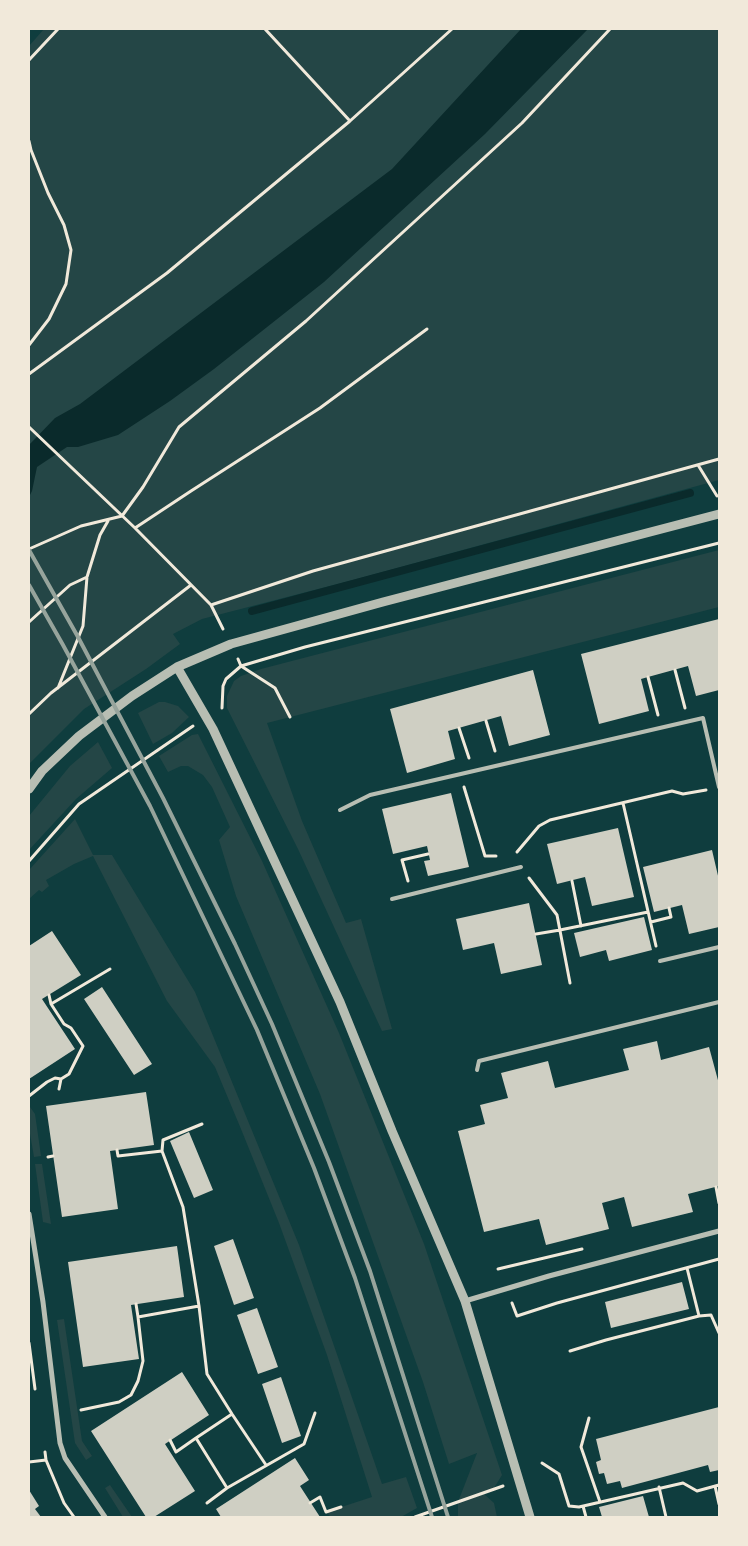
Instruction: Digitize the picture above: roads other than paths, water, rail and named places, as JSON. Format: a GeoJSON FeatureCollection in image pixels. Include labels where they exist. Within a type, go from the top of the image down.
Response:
{"type":"FeatureCollection","features":[{"type":"Feature","properties":{"kind":"street"},"geometry":{"type":"LineString","coordinates":[[29,789],[42,771],[79,736],[132,696],[178,667],[231,644],[719,514]]}},
{"type":"Feature","properties":{"kind":"street"},"geometry":{"type":"LineString","coordinates":[[178,667],[207,716],[340,1002],[464,1301],[530,1517]]}},
{"type":"Feature","properties":{"kind":"street"},"geometry":{"type":"LineString","coordinates":[[29,1214],[43,1302],[60,1443],[65,1458],[105,1517]]}},
{"type":"Feature","properties":{"kind":"street"},"geometry":{"type":"LineString","coordinates":[[464,1301],[549,1276],[719,1231]]}},
{"type":"Feature","properties":{"kind":"lane"},"geometry":{"type":"LineString","coordinates":[[340,810],[370,795],[703,718],[719,787]]}},
{"type":"Feature","properties":{"kind":"lane"},"geometry":{"type":"LineString","coordinates":[[392,899],[521,867]]}},
{"type":"Feature","properties":{"kind":"lane"},"geometry":{"type":"LineString","coordinates":[[660,961],[719,947]]}},
{"type":"Feature","properties":{"kind":"lane"},"geometry":{"type":"LineString","coordinates":[[477,1070],[479,1061],[719,1002]]}},
{"type":"Feature","properties":{"kind":"waterway"},"geometry":{"type":"LineString","coordinates":[[252,611],[690,493]]}},
{"type":"Feature","properties":{"kind":"railway"},"geometry":{"type":"LineString","coordinates":[[29,550],[78,637],[163,798],[272,1024],[329,1162],[370,1271],[448,1517]]}},
{"type":"Feature","properties":{"kind":"railway"},"geometry":{"type":"LineString","coordinates":[[29,585],[150,806],[257,1030],[314,1168],[355,1278],[432,1517]]}}]}
